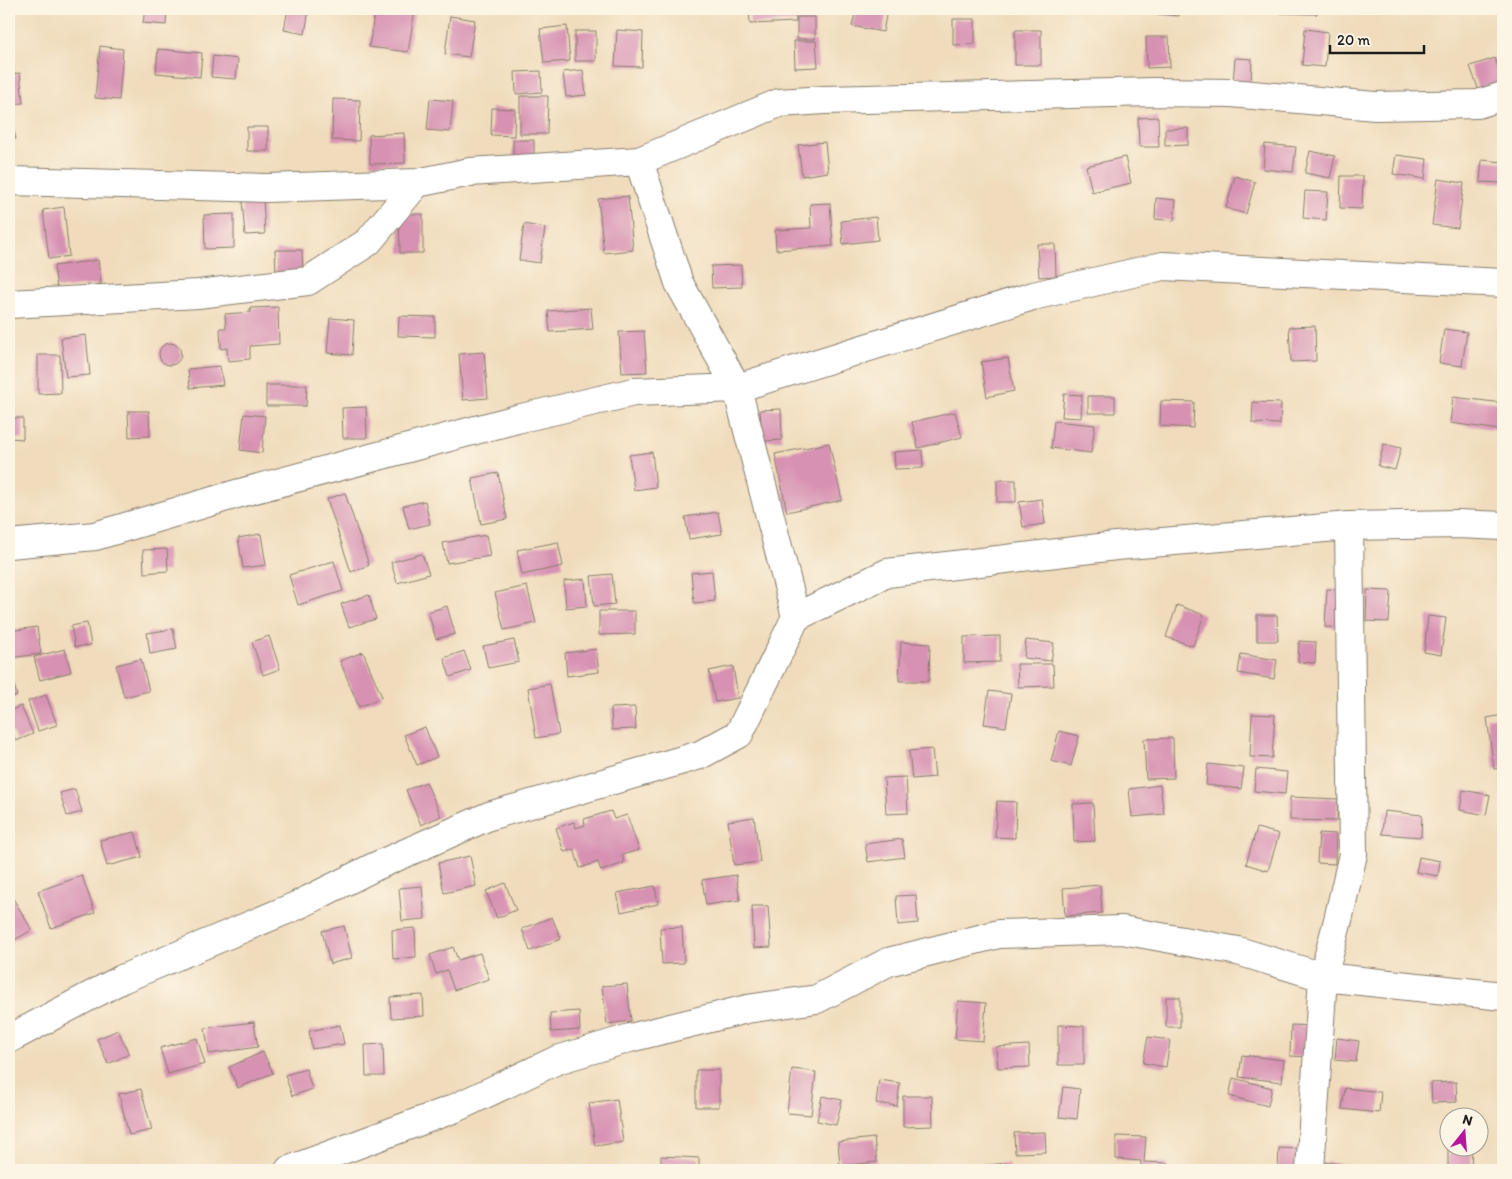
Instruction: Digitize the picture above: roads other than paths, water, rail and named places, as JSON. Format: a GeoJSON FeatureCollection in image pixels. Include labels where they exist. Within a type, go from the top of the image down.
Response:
{"type":"FeatureCollection","features":[{"type":"Feature","properties":{"kind":"street"},"geometry":{"type":"LineString","coordinates":[[9,180],[267,188],[417,183],[470,172],[640,160],[779,103],[806,101],[1154,92],[1231,93],[1375,106],[1478,104],[1503,96]]}},
{"type":"Feature","properties":{"kind":"street"},"geometry":{"type":"LineString","coordinates":[[640,160],[679,282],[736,388],[796,617]]}},
{"type":"Feature","properties":{"kind":"street"},"geometry":{"type":"LineString","coordinates":[[9,304],[198,294],[308,281],[368,242],[417,183]]}},
{"type":"Feature","properties":{"kind":"street"},"geometry":{"type":"LineString","coordinates":[[9,544],[94,536],[240,493],[507,421],[634,392],[736,388],[1033,296],[1163,266],[1503,283]]}},
{"type":"Feature","properties":{"kind":"street"},"geometry":{"type":"LineString","coordinates":[[9,1039],[122,979],[296,906],[374,867],[489,816],[700,756],[739,734],[796,617],[887,573],[1116,546],[1349,526],[1458,524],[1503,526]]}},
{"type":"Feature","properties":{"kind":"street"},"geometry":{"type":"LineString","coordinates":[[1310,1170],[1323,977],[1353,854],[1349,526]]}},
{"type":"Feature","properties":{"kind":"street"},"geometry":{"type":"LineString","coordinates":[[289,1170],[453,1109],[557,1060],[630,1038],[747,1009],[817,999],[888,962],[999,934],[1122,930],[1238,951],[1323,977],[1503,996]]}}]}
